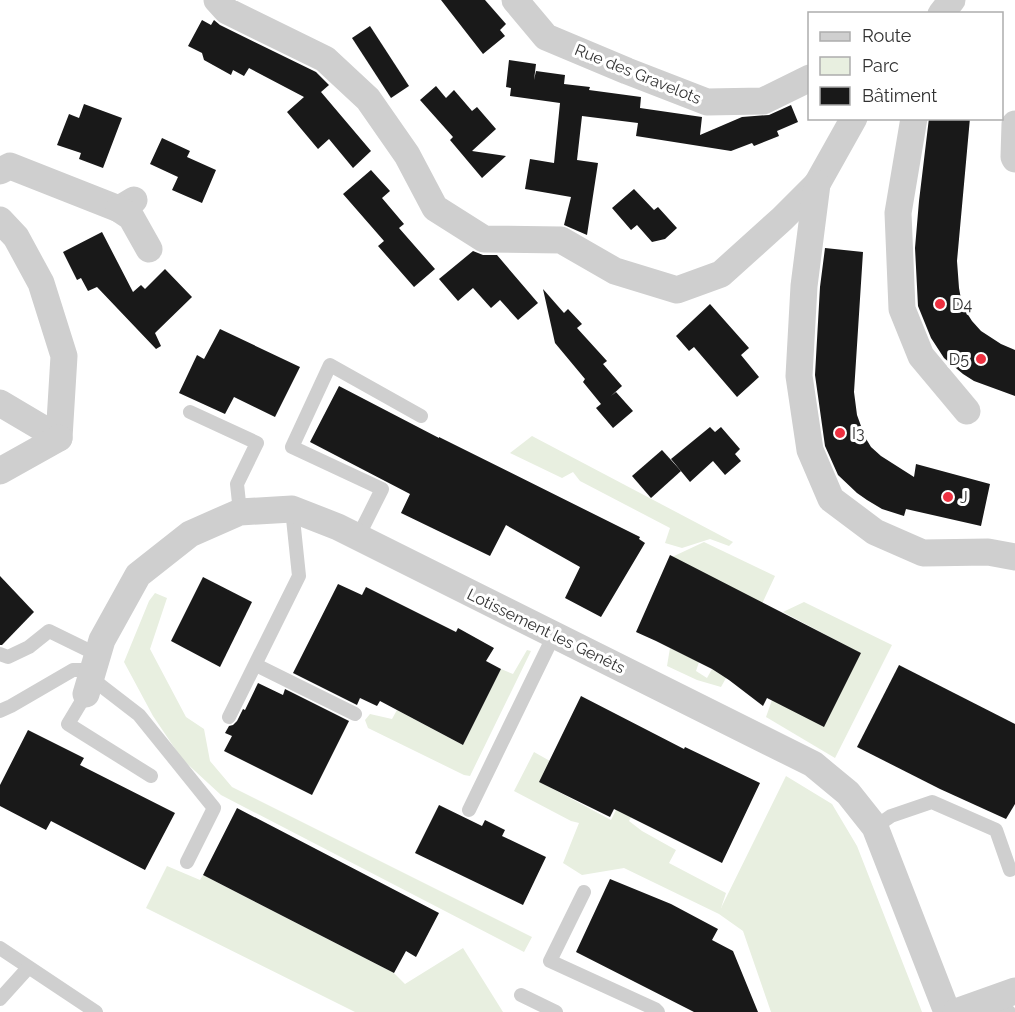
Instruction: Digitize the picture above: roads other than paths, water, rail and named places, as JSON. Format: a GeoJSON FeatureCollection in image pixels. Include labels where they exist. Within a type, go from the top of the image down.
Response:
{"type":"FeatureCollection","features":[{"type":"Feature","properties":{"kind":"street"},"geometry":{"type":"LineString","coordinates":[[217,0],[227,11],[325,59],[368,99],[407,155],[435,208],[484,239],[561,240],[615,271],[677,290],[721,274],[782,219],[817,184],[853,120]]}},
{"type":"Feature","properties":{"kind":"street","name":"Rue des Gravelots"},"geometry":{"type":"LineString","coordinates":[[515,0],[546,36],[707,102],[762,101],[808,79]]}},
{"type":"Feature","properties":{"kind":"street"},"geometry":{"type":"LineString","coordinates":[[943,12],[952,0]]}},
{"type":"Feature","properties":{"kind":"street"},"geometry":{"type":"LineString","coordinates":[[914,120],[898,213],[902,309],[921,356],[967,411]]}},
{"type":"Feature","properties":{"kind":"street"},"geometry":{"type":"LineString","coordinates":[[1015,124],[1015,159]]}},
{"type":"Feature","properties":{"kind":"street"},"geometry":{"type":"LineString","coordinates":[[0,171],[9,166],[127,205],[149,249]]}},
{"type":"Feature","properties":{"kind":"street"},"geometry":{"type":"LineString","coordinates":[[817,184],[804,286],[799,376],[810,450],[831,499],[875,532],[923,553],[988,552],[1015,557]]}},
{"type":"Feature","properties":{"kind":"street"},"geometry":{"type":"LineString","coordinates":[[0,220],[16,237],[41,284],[64,356],[59,438]]}},
{"type":"Feature","properties":{"kind":"street"},"geometry":{"type":"LineString","coordinates":[[0,403],[59,438]]}},
{"type":"Feature","properties":{"kind":"street"},"geometry":{"type":"LineString","coordinates":[[0,471],[59,438]]}},
{"type":"Feature","properties":{"kind":"street","name":"Lotissement les Genêts"},"geometry":{"type":"LineString","coordinates":[[92,674],[102,640],[138,575],[190,534],[240,512],[292,509],[338,527],[813,764],[848,793],[875,827],[947,1012]]}},
{"type":"Feature","properties":{"kind":"street"},"geometry":{"type":"LineString","coordinates":[[956,1012],[999,1007],[1015,991]]}},
{"type":"Feature","properties":{"kind":"lane"},"geometry":{"type":"LineString","coordinates":[[358,537],[382,489],[292,447],[330,365],[421,416]]}},
{"type":"Feature","properties":{"kind":"lane"},"geometry":{"type":"LineString","coordinates":[[190,412],[256,443],[237,484],[240,512]]}},
{"type":"Feature","properties":{"kind":"lane"},"geometry":{"type":"LineString","coordinates":[[229,717],[299,576],[292,509]]}},
{"type":"Feature","properties":{"kind":"lane"},"geometry":{"type":"LineString","coordinates":[[0,654],[8,657],[29,647],[49,631],[92,674],[139,715],[214,808],[187,862]]}},
{"type":"Feature","properties":{"kind":"lane"},"geometry":{"type":"LineString","coordinates":[[469,810],[554,635]]}},
{"type":"Feature","properties":{"kind":"lane"},"geometry":{"type":"LineString","coordinates":[[256,665],[355,714]]}},
{"type":"Feature","properties":{"kind":"lane"},"geometry":{"type":"LineString","coordinates":[[0,711],[73,670],[92,674]]}},
{"type":"Feature","properties":{"kind":"lane"},"geometry":{"type":"LineString","coordinates":[[92,674],[68,724],[151,776]]}},
{"type":"Feature","properties":{"kind":"lane"},"geometry":{"type":"LineString","coordinates":[[875,827],[891,816],[932,802],[996,830],[1010,870]]}},
{"type":"Feature","properties":{"kind":"lane"},"geometry":{"type":"LineString","coordinates":[[584,892],[550,961],[658,1012]]}},
{"type":"Feature","properties":{"kind":"lane"},"geometry":{"type":"LineString","coordinates":[[0,948],[96,1012]]}},
{"type":"Feature","properties":{"kind":"lane"},"geometry":{"type":"LineString","coordinates":[[0,999],[28,968]]}},
{"type":"Feature","properties":{"kind":"lane"},"geometry":{"type":"LineString","coordinates":[[521,995],[556,1012]]}},
{"type":"Feature","properties":{"kind":"place","name":"D4"},"geometry":{"type":"Point","coordinates":[940,304]}},
{"type":"Feature","properties":{"kind":"place","name":"D5"},"geometry":{"type":"Point","coordinates":[981,359]}},
{"type":"Feature","properties":{"kind":"place","name":"I3"},"geometry":{"type":"Point","coordinates":[840,433]}},
{"type":"Feature","properties":{"kind":"place","name":"J"},"geometry":{"type":"Point","coordinates":[948,497]}}]}
